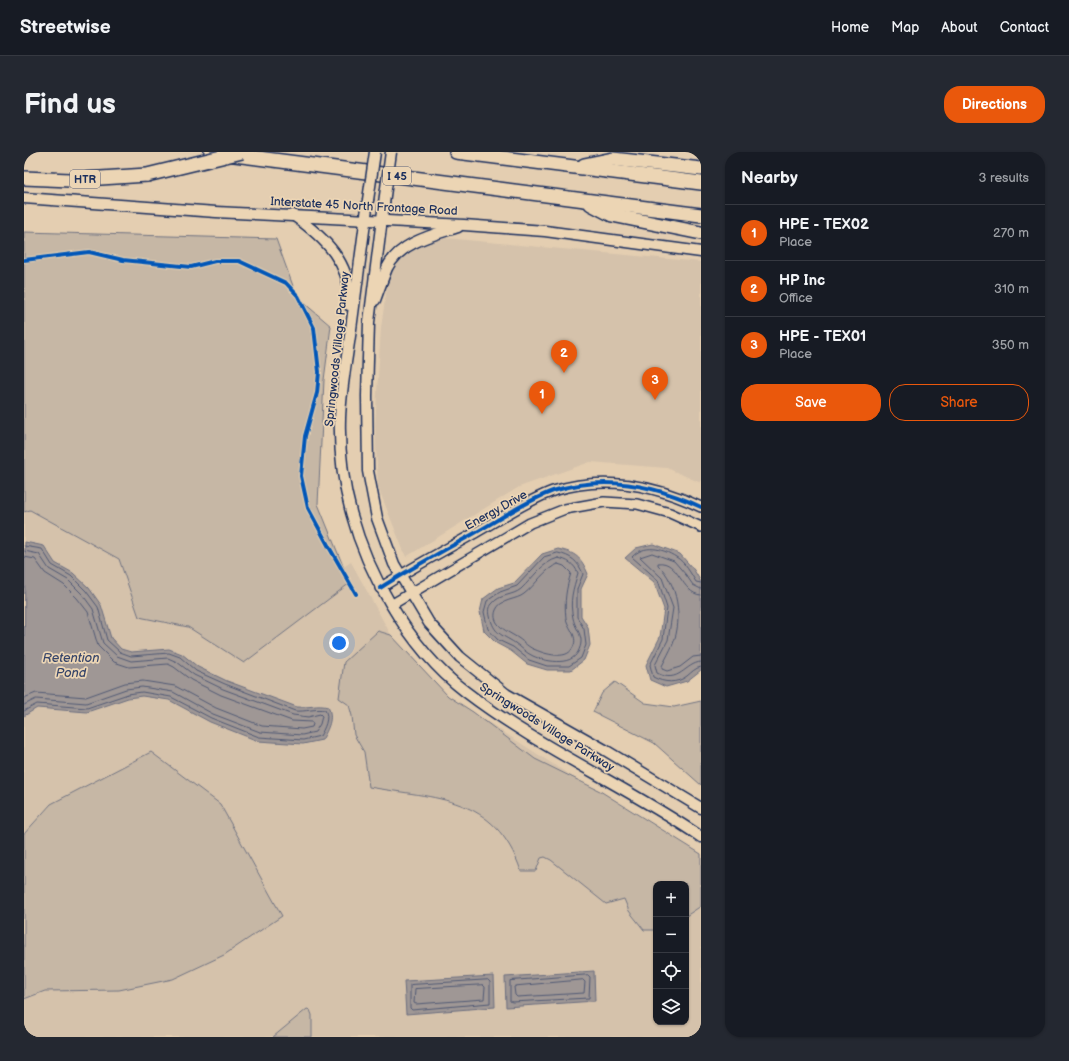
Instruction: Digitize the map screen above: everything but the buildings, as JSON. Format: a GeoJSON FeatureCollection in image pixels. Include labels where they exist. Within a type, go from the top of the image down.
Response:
{"type":"FeatureCollection","features":[{"type":"Feature","properties":{"kind":"highway","name":"I 45"},"geometry":{"type":"LineString","coordinates":[[211,152],[701,215]]}},
{"type":"Feature","properties":{"kind":"highway","name":"HTR"},"geometry":{"type":"LineString","coordinates":[[24,178],[70,180],[147,175],[242,152]]}},
{"type":"Feature","properties":{"kind":"highway"},"geometry":{"type":"LineString","coordinates":[[456,152],[701,183]]}},
{"type":"Feature","properties":{"kind":"highway"},"geometry":{"type":"LineString","coordinates":[[575,167],[613,159],[701,169]]}},
{"type":"Feature","properties":{"kind":"highway"},"geometry":{"type":"LineString","coordinates":[[582,200],[612,215],[701,232]]}},
{"type":"Feature","properties":{"kind":"main road","name":"Springwoods Village Parkway"},"geometry":{"type":"LineString","coordinates":[[375,152],[348,346],[340,417],[343,474],[349,506],[360,545],[380,588],[423,653],[464,691],[510,723],[701,837]]}},
{"type":"Feature","properties":{"kind":"main road","name":"Springwoods Village Parkway"},"geometry":{"type":"LineString","coordinates":[[391,152],[370,313],[367,396],[368,471],[377,518],[400,575],[429,623],[460,657],[506,694],[618,758],[701,808]]}},
{"type":"Feature","properties":{"kind":"main road","name":"Interstate 45 North Frontage Road"},"geometry":{"type":"LineString","coordinates":[[24,198],[216,212],[293,215],[546,231],[701,252]]}},
{"type":"Feature","properties":{"kind":"main road"},"geometry":{"type":"LineString","coordinates":[[293,215],[326,242],[340,259],[348,283],[349,303],[345,334],[348,346]]}},
{"type":"Feature","properties":{"kind":"main road"},"geometry":{"type":"LineString","coordinates":[[370,313],[388,266],[403,249],[427,236],[464,225]]}},
{"type":"Feature","properties":{"kind":"street","name":"Energy Drive"},"geometry":{"type":"LineString","coordinates":[[380,588],[400,575],[553,491],[587,484],[623,483],[651,488],[678,496],[701,507]]}},
{"type":"Feature","properties":{"kind":"street"},"geometry":{"type":"LineString","coordinates":[[391,605],[530,522],[565,509],[604,502],[637,504],[670,513],[701,527]]}},
{"type":"Feature","properties":{"kind":"shaded area"},"geometry":{"type":"Polygon","coordinates":[[[24,232],[276,239],[297,297],[331,326],[324,380],[318,504],[350,583],[244,663],[188,627],[139,617],[119,559],[30,510],[24,512],[24,232]]]}},
{"type":"Feature","properties":{"kind":"shaded area"},"geometry":{"type":"Polygon","coordinates":[[[445,238],[701,262],[701,483],[667,468],[590,462],[519,487],[406,557],[378,487],[375,426],[381,327],[388,280],[403,249],[445,238]]]}},
{"type":"Feature","properties":{"kind":"shaded area"},"geometry":{"type":"Polygon","coordinates":[[[24,456],[306,592],[351,562],[391,635],[448,696],[701,860],[701,1037],[24,1037],[24,999],[45,991],[119,990],[51,804],[24,834],[24,456]]]}},
{"type":"Feature","properties":{"kind":"shaded area"},"geometry":{"type":"Polygon","coordinates":[[[378,631],[391,635],[448,696],[473,712],[535,759],[600,791],[701,854],[701,906],[689,914],[689,881],[653,881],[653,930],[644,930],[629,911],[624,899],[606,904],[551,860],[545,857],[541,858],[536,871],[521,871],[510,846],[496,828],[479,814],[461,805],[440,799],[418,794],[369,787],[364,752],[354,735],[349,705],[339,698],[344,662],[378,631]]]}},
{"type":"Feature","properties":{"kind":"shaded area"},"geometry":{"type":"Polygon","coordinates":[[[615,682],[645,703],[674,707],[701,701],[701,785],[654,743],[593,712],[602,693],[615,682]]]}},
{"type":"Feature","properties":{"kind":"shaded area"},"geometry":{"type":"Polygon","coordinates":[[[151,752],[220,804],[282,916],[224,955],[173,979],[119,990],[45,991],[24,999],[24,834],[51,804],[151,752]]]}},
{"type":"Feature","properties":{"kind":"shaded area"},"geometry":{"type":"Polygon","coordinates":[[[307,1009],[310,1010],[312,1015],[312,1037],[273,1037],[307,1009]]]}},
{"type":"Feature","properties":{"kind":"water","name":"Retention Pond"},"geometry":{"type":"Polygon","coordinates":[[[25,542],[44,546],[55,563],[73,573],[89,588],[101,605],[111,638],[121,649],[131,652],[169,649],[182,654],[198,667],[227,681],[297,707],[328,707],[330,711],[330,719],[328,728],[322,740],[303,744],[258,741],[210,722],[169,700],[142,696],[128,698],[87,712],[37,708],[24,716],[25,542]]]}},
{"type":"Feature","properties":{"kind":"water"},"geometry":{"type":"Polygon","coordinates":[[[653,544],[680,554],[694,570],[701,582],[701,670],[687,681],[666,687],[650,680],[646,665],[660,637],[664,609],[654,582],[625,558],[636,548],[653,544]]]}},
{"type":"Feature","properties":{"kind":"water"},"geometry":{"type":"Polygon","coordinates":[[[558,549],[574,554],[583,563],[588,574],[581,589],[581,616],[588,627],[590,645],[584,660],[571,670],[547,670],[527,664],[511,651],[496,643],[484,631],[480,612],[483,599],[498,588],[514,583],[542,554],[558,549]]]}},
{"type":"Feature","properties":{"kind":"water"},"geometry":{"type":"Polygon","coordinates":[[[594,971],[595,1001],[506,1007],[505,977],[594,971]]]}},
{"type":"Feature","properties":{"kind":"water"},"geometry":{"type":"Polygon","coordinates":[[[494,976],[495,1007],[406,1014],[404,981],[494,976]]]}},
{"type":"Feature","properties":{"kind":"cycle path"},"geometry":{"type":"LineString","coordinates":[[24,260],[89,252],[123,260],[191,267],[215,261],[239,261],[286,283],[298,296],[314,328],[319,372],[317,393],[305,436],[301,476],[308,508],[356,594]]}},
{"type":"Feature","properties":{"kind":"cycle path"},"geometry":{"type":"LineString","coordinates":[[380,588],[523,505],[553,491],[572,486],[610,483],[647,488],[666,493],[701,507]]}},
{"type":"Feature","properties":{"kind":"place","name":"HP Inc"},"geometry":{"type":"Point","coordinates":[564,373]}},
{"type":"Feature","properties":{"kind":"place","name":"HPE - TEX01"},"geometry":{"type":"Point","coordinates":[655,400]}},
{"type":"Feature","properties":{"kind":"place","name":"HPE - TEX02"},"geometry":{"type":"Point","coordinates":[542,414]}}]}
